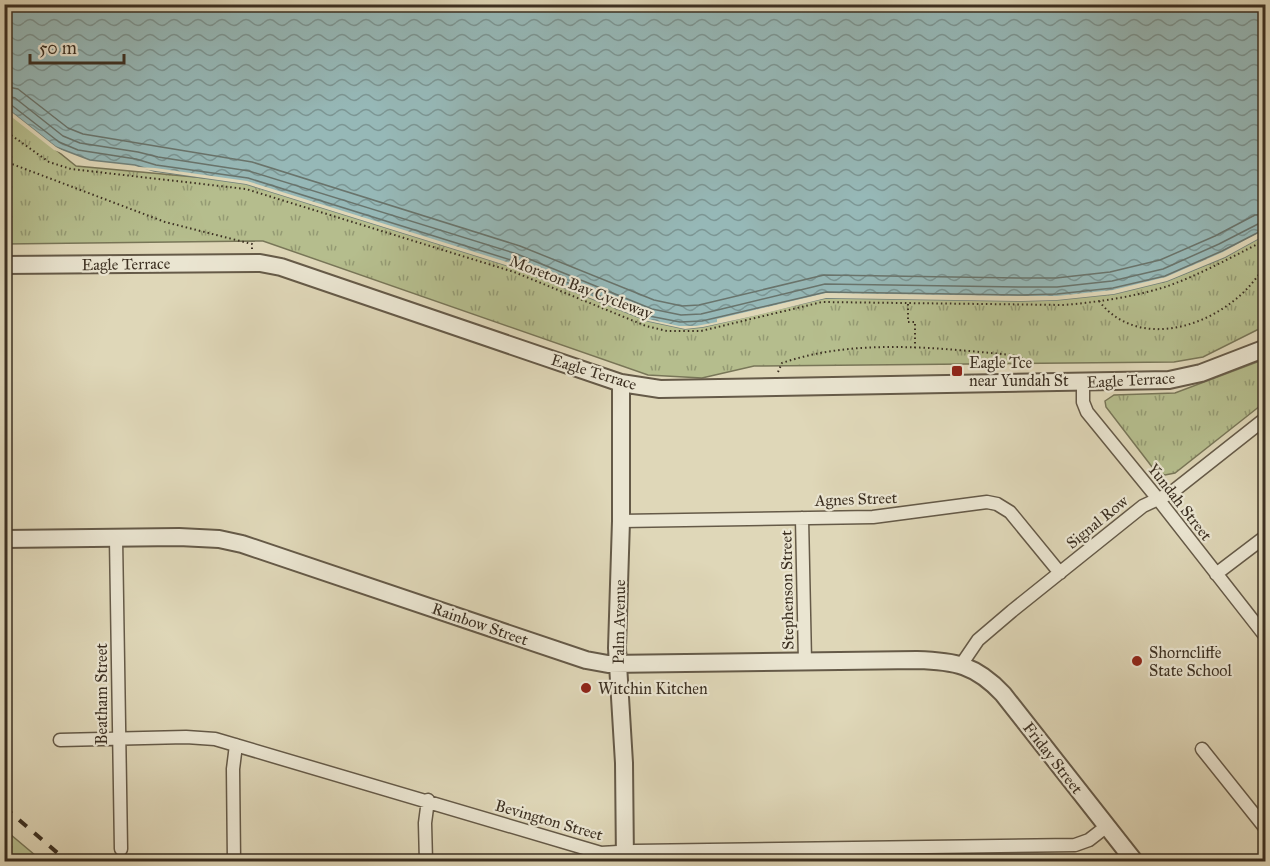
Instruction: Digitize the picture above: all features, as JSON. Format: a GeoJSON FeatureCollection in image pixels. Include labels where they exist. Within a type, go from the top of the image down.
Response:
{"type":"FeatureCollection","features":[{"type":"Feature","properties":{"kind":"street","name":"Eagle Terrace"},"geometry":{"type":"LineString","coordinates":[[4,265],[239,261],[272,265],[621,383],[649,388],[682,390],[748,386],[1083,383],[1179,379],[1266,348]]}},
{"type":"Feature","properties":{"kind":"street","name":"Palm Avenue"},"geometry":{"type":"LineString","coordinates":[[621,383],[618,664],[624,764],[625,857]]}},
{"type":"Feature","properties":{"kind":"street","name":"Yundah Street"},"geometry":{"type":"LineString","coordinates":[[1083,383],[1083,402],[1087,412],[1266,636]]}},
{"type":"Feature","properties":{"kind":"street","name":"Signal Row"},"geometry":{"type":"LineString","coordinates":[[961,664],[989,630],[1143,506],[1171,494],[1266,418]]}},
{"type":"Feature","properties":{"kind":"street","name":"Agnes Street"},"geometry":{"type":"LineString","coordinates":[[621,521],[893,516],[987,502],[997,504],[1010,512],[1060,573]]}},
{"type":"Feature","properties":{"kind":"street","name":"Stephenson Street"},"geometry":{"type":"LineString","coordinates":[[802,518],[805,662]]}},
{"type":"Feature","properties":{"kind":"street"},"geometry":{"type":"LineString","coordinates":[[1216,574],[1266,536]]}},
{"type":"Feature","properties":{"kind":"street","name":"Rainbow Street"},"geometry":{"type":"LineString","coordinates":[[4,539],[200,537],[242,544],[586,660],[618,664],[936,660],[961,664]]}},
{"type":"Feature","properties":{"kind":"street","name":"Beatham Street"},"geometry":{"type":"LineString","coordinates":[[116,538],[121,849]]}},
{"type":"Feature","properties":{"kind":"street","name":"Friday Street"},"geometry":{"type":"LineString","coordinates":[[961,664],[987,678],[1002,694],[1136,861]]}},
{"type":"Feature","properties":{"kind":"street","name":"Bevington Street"},"geometry":{"type":"LineString","coordinates":[[60,740],[201,737],[428,801],[588,850],[625,857],[1076,845],[1089,840],[1107,826]]}},
{"type":"Feature","properties":{"kind":"street"},"geometry":{"type":"LineString","coordinates":[[234,861],[233,769],[236,745]]}},
{"type":"Feature","properties":{"kind":"street"},"geometry":{"type":"LineString","coordinates":[[1202,750],[1266,829]]}},
{"type":"Feature","properties":{"kind":"street"},"geometry":{"type":"LineString","coordinates":[[426,861],[425,823],[428,801]]}},
{"type":"Feature","properties":{"kind":"path","name":"Moreton Bay Cycleway"},"geometry":{"type":"LineString","coordinates":[[4,130],[49,162],[71,169],[116,176],[246,189],[514,272],[646,326],[667,331],[701,332],[822,303],[1064,305],[1099,301],[1164,287],[1221,263],[1266,240]]}},
{"type":"Feature","properties":{"kind":"path"},"geometry":{"type":"LineString","coordinates":[[4,161],[165,222],[252,244],[252,251]]}},
{"type":"Feature","properties":{"kind":"path"},"geometry":{"type":"LineString","coordinates":[[1099,301],[1105,309],[1121,321],[1150,330],[1187,325],[1218,312],[1246,292],[1259,276],[1266,262]]}},
{"type":"Feature","properties":{"kind":"path"},"geometry":{"type":"LineString","coordinates":[[908,303],[908,322],[915,322],[915,348]]}},
{"type":"Feature","properties":{"kind":"path"},"geometry":{"type":"LineString","coordinates":[[778,372],[782,363],[808,354],[888,346],[1012,355],[1029,361],[1029,369]]}},
{"type":"Feature","properties":{"kind":"green space"},"geometry":{"type":"Polygon","coordinates":[[[4,108],[76,166],[249,182],[829,295],[1163,282],[1225,257],[1265,233],[1265,326],[1203,357],[1174,362],[754,366],[702,378],[648,375],[263,241],[5,244],[4,108]]]}},
{"type":"Feature","properties":{"kind":"green space"},"geometry":{"type":"Polygon","coordinates":[[[1265,359],[1265,402],[1175,473],[1165,475],[1156,472],[1106,407],[1105,401],[1114,395],[1175,393],[1265,359]]]}},
{"type":"Feature","properties":{"kind":"green space"},"geometry":{"type":"Polygon","coordinates":[[[4,829],[42,861],[5,861],[4,829]]]}},
{"type":"Feature","properties":{"kind":"water"},"geometry":{"type":"Polygon","coordinates":[[[4,5],[1265,5],[1265,235],[1225,257],[1167,281],[1114,294],[1022,301],[826,298],[703,327],[685,329],[648,321],[512,267],[246,184],[154,171],[135,165],[90,160],[56,147],[5,107],[4,5]]]}},
{"type":"Feature","properties":{"kind":"pier"},"geometry":{"type":"Polygon","coordinates":[[[5,107],[56,147],[77,159],[54,150],[4,111],[5,107]]]}},
{"type":"Feature","properties":{"kind":"pier"},"geometry":{"type":"Polygon","coordinates":[[[121,166],[155,168],[247,181],[513,264],[648,319],[679,326],[717,322],[717,319],[826,293],[1057,296],[1113,290],[1166,277],[1223,252],[1265,229],[1265,235],[1225,257],[1167,281],[1114,294],[1022,301],[826,298],[758,315],[685,329],[648,321],[512,267],[246,184],[121,166]]]}},
{"type":"Feature","properties":{"kind":"railway"},"geometry":{"type":"LineString","coordinates":[[4,807],[68,862]]}},
{"type":"Feature","properties":{"kind":"place","name":"Eagle Tce near Yundah St"},"geometry":{"type":"Point","coordinates":[957,371]}},
{"type":"Feature","properties":{"kind":"place","name":"Shorncliffe State School"},"geometry":{"type":"Point","coordinates":[1137,661]}},
{"type":"Feature","properties":{"kind":"place","name":"Witchin Kitchen"},"geometry":{"type":"Point","coordinates":[586,688]}}]}
